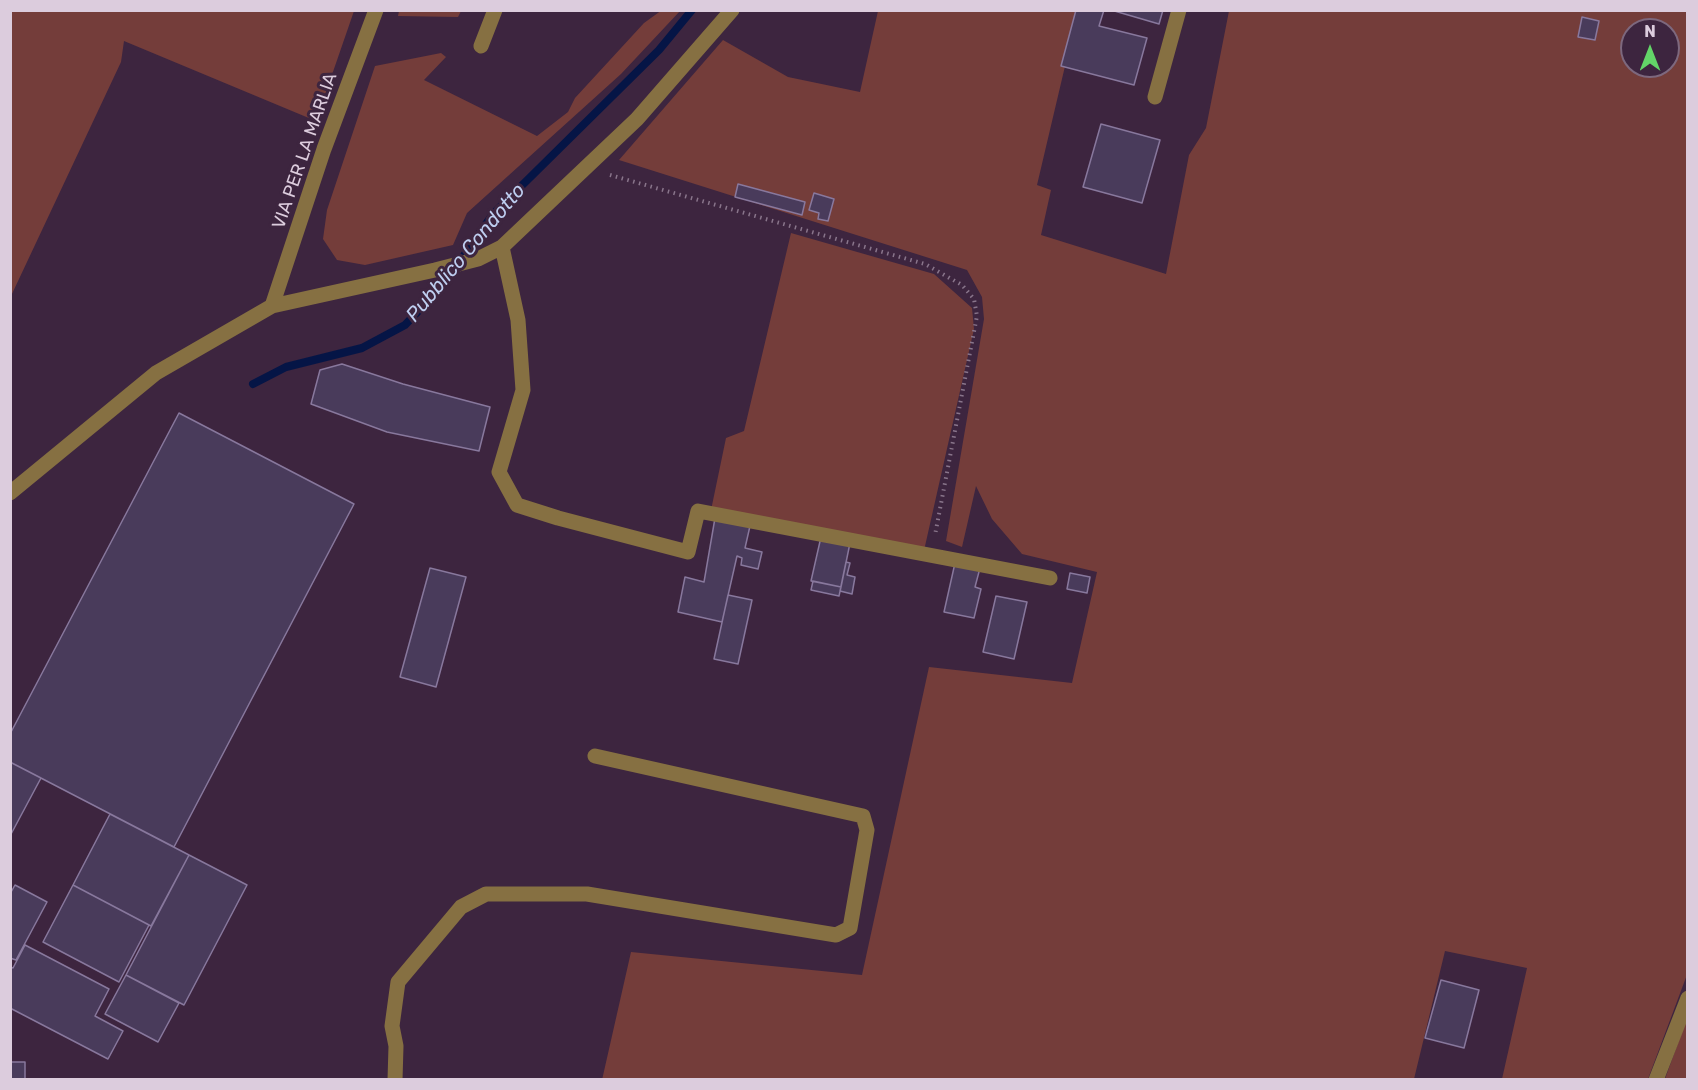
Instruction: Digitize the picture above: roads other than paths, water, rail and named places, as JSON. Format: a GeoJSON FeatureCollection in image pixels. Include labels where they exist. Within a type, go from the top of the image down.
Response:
{"type":"FeatureCollection","features":[{"type":"Feature","properties":{"kind":"street","name":"VIA PER LA MARLIA"},"geometry":{"type":"LineString","coordinates":[[272,306],[324,149],[376,10]]}},
{"type":"Feature","properties":{"kind":"street"},"geometry":{"type":"LineString","coordinates":[[481,46],[495,10]]}},
{"type":"Feature","properties":{"kind":"street"},"geometry":{"type":"LineString","coordinates":[[10,493],[156,373],[272,306],[478,259],[502,247],[637,119],[732,10]]}},
{"type":"Feature","properties":{"kind":"street"},"geometry":{"type":"LineString","coordinates":[[1155,96],[1179,10]]}},
{"type":"Feature","properties":{"kind":"street"},"geometry":{"type":"LineString","coordinates":[[502,247],[518,320],[523,390],[499,472],[518,505],[558,518],[688,552],[699,511],[1050,578]]}},
{"type":"Feature","properties":{"kind":"street"},"geometry":{"type":"LineString","coordinates":[[395,1080],[396,1046],[392,1026],[398,982],[461,907],[486,894],[587,894],[836,935],[850,928],[867,830],[863,816],[595,756]]}},
{"type":"Feature","properties":{"kind":"street"},"geometry":{"type":"LineString","coordinates":[[1656,1080],[1688,999]]}},
{"type":"Feature","properties":{"kind":"waterway","name":"Pubblico Condotto"},"geometry":{"type":"LineString","coordinates":[[253,384],[286,367],[362,348],[405,325],[444,284],[493,214],[659,50],[692,10]]}}]}
